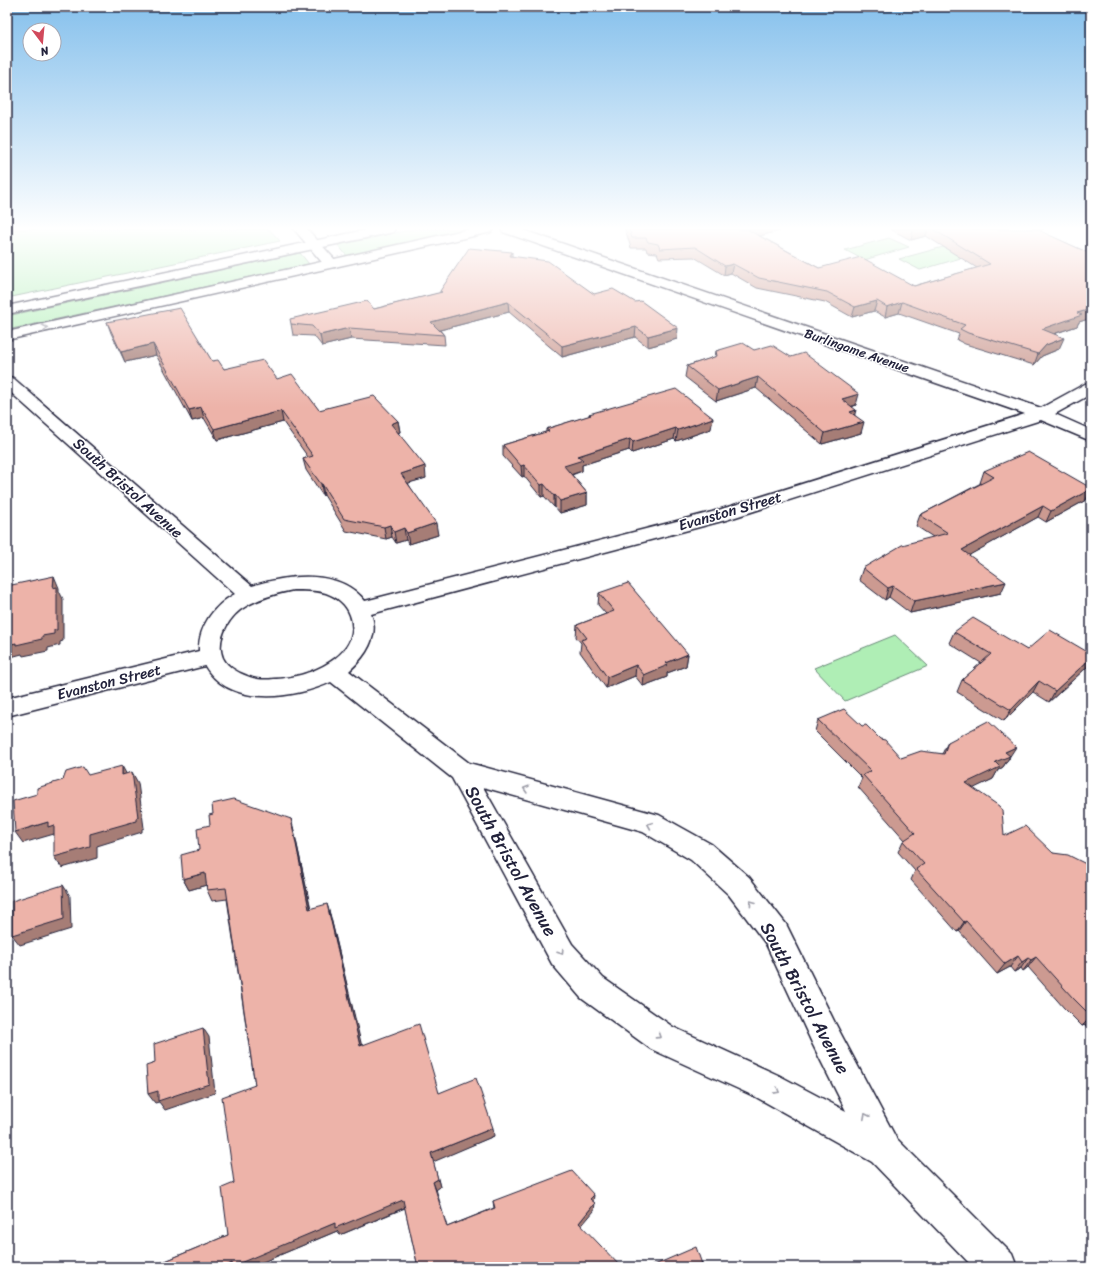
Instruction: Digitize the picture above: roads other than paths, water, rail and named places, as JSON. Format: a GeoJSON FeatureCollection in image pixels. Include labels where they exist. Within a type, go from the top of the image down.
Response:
{"type":"FeatureCollection","features":[{"type":"Feature","properties":{"kind":"street"},"geometry":{"type":"LineString","coordinates":[[7,310],[109,288]]}},
{"type":"Feature","properties":{"kind":"street"},"geometry":{"type":"LineString","coordinates":[[7,336],[221,288]]}},
{"type":"Feature","properties":{"kind":"street","name":"Burlingame Avenue"},"geometry":{"type":"LineString","coordinates":[[679,288],[1042,414],[1091,436]]}},
{"type":"Feature","properties":{"kind":"street","name":"South Bristol Avenue"},"geometry":{"type":"LineString","coordinates":[[7,380],[249,595]]}},
{"type":"Feature","properties":{"kind":"street","name":"Evanston Street"},"geometry":{"type":"LineString","coordinates":[[360,610],[719,516],[1042,414],[1091,387]]}},
{"type":"Feature","properties":{"kind":"street"},"geometry":{"type":"LineString","coordinates":[[292,583],[315,583],[334,588],[350,597],[360,610],[364,625],[361,641],[350,657],[333,671],[310,682],[291,687],[259,688],[236,682],[220,671],[211,656],[209,640],[216,623],[230,607],[249,595],[278,585],[292,583]]}},
{"type":"Feature","properties":{"kind":"street","name":"Evanston Street"},"geometry":{"type":"LineString","coordinates":[[7,707],[211,656]]}},
{"type":"Feature","properties":{"kind":"street","name":"South Bristol Avenue"},"geometry":{"type":"LineString","coordinates":[[333,671],[461,771],[650,823],[701,852],[739,886],[776,934],[824,1034],[884,1150]]}},
{"type":"Feature","properties":{"kind":"street","name":"South Bristol Avenue"},"geometry":{"type":"LineString","coordinates":[[461,771],[562,954],[592,988],[662,1038],[766,1086],[884,1150],[999,1267]]}}]}
